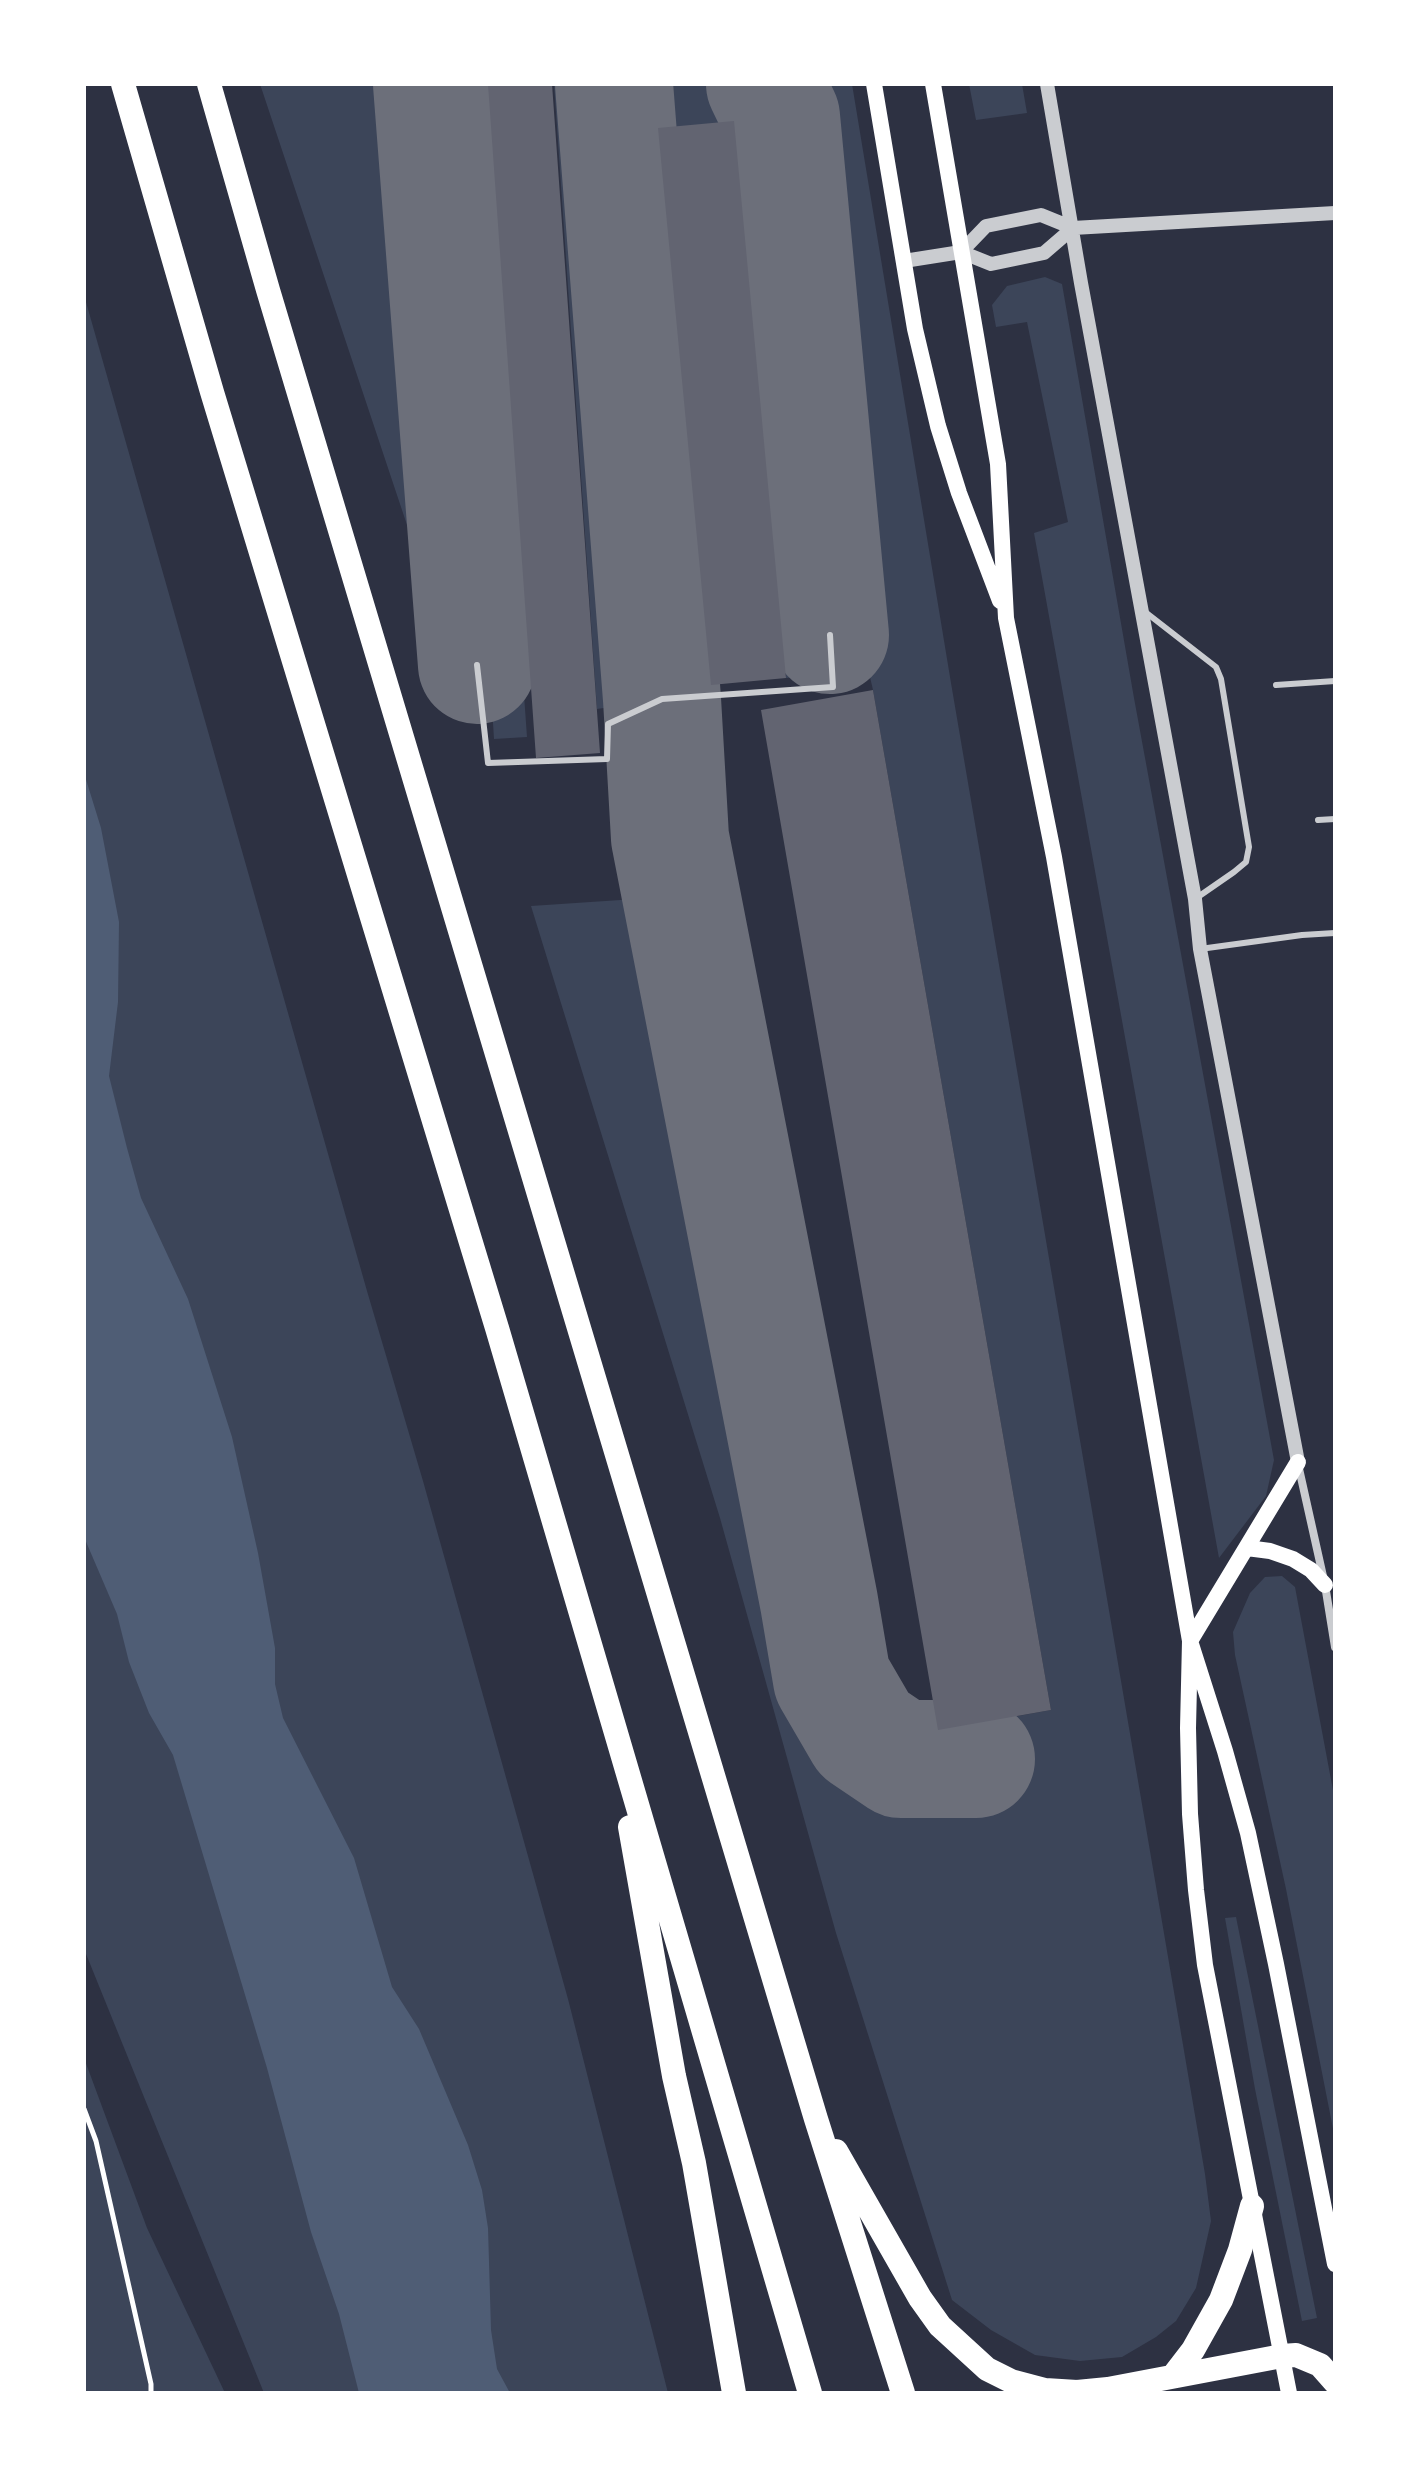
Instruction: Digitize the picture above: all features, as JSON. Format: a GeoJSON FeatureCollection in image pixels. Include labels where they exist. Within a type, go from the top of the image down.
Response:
{"type":"FeatureCollection","features":[{"type":"Feature","properties":{"kind":"highway"},"geometry":{"type":"LineString","coordinates":[[123,84],[212,392],[497,1328],[810,2393]]}},
{"type":"Feature","properties":{"kind":"highway"},"geometry":{"type":"LineString","coordinates":[[209,84],[816,2119],[903,2393]]}},
{"type":"Feature","properties":{"kind":"highway"},"geometry":{"type":"LineString","coordinates":[[609,1710],[734,2393]]}},
{"type":"Feature","properties":{"kind":"highway"},"geometry":{"type":"LineString","coordinates":[[816,2119],[858,2186],[920,2298],[940,2326],[987,2369],[1011,2381],[1045,2390],[1077,2392],[1296,2355],[1320,2365],[1335,2382]]}},
{"type":"Feature","properties":{"kind":"highway"},"geometry":{"type":"LineString","coordinates":[[1173,2376],[1193,2350],[1221,2300],[1252,2206]]}},
{"type":"Feature","properties":{"kind":"main road"},"geometry":{"type":"LineString","coordinates":[[874,84],[915,329],[938,426],[959,493],[1006,618]]}},
{"type":"Feature","properties":{"kind":"main road"},"geometry":{"type":"LineString","coordinates":[[933,84],[998,464],[1006,618],[1054,857],[1190,1641],[1248,1833],[1335,2264]]}},
{"type":"Feature","properties":{"kind":"main road"},"geometry":{"type":"LineString","coordinates":[[1289,2393],[1205,1965],[1196,1890],[1188,1728],[1190,1641],[1298,1462]]}},
{"type":"Feature","properties":{"kind":"main road"},"geometry":{"type":"LineString","coordinates":[[1247,1548],[1270,1551],[1293,1559],[1311,1570],[1325,1585]]}},
{"type":"Feature","properties":{"kind":"street"},"geometry":{"type":"LineString","coordinates":[[1047,84],[1195,899],[1200,949],[1335,1647]]}},
{"type":"Feature","properties":{"kind":"street"},"geometry":{"type":"LineString","coordinates":[[961,252],[986,226],[1041,215],[1073,228],[1335,213]]}},
{"type":"Feature","properties":{"kind":"street"},"geometry":{"type":"LineString","coordinates":[[904,261],[961,252],[991,264],[1044,253],[1073,228]]}},
{"type":"Feature","properties":{"kind":"lane"},"geometry":{"type":"LineString","coordinates":[[1144,611],[1216,667],[1221,679],[1249,847],[1246,862],[1195,899]]}},
{"type":"Feature","properties":{"kind":"lane"},"geometry":{"type":"LineString","coordinates":[[477,665],[488,763],[607,759],[608,724],[662,699],[833,687],[830,635]]}},
{"type":"Feature","properties":{"kind":"lane"},"geometry":{"type":"LineString","coordinates":[[1276,685],[1335,681]]}},
{"type":"Feature","properties":{"kind":"lane"},"geometry":{"type":"LineString","coordinates":[[1318,820],[1335,819]]}},
{"type":"Feature","properties":{"kind":"lane"},"geometry":{"type":"LineString","coordinates":[[1200,949],[1335,933]]}},
{"type":"Feature","properties":{"kind":"path"},"geometry":{"type":"LineString","coordinates":[[84,2109],[99,2156],[151,2393]]}},
{"type":"Feature","properties":{"kind":"shaded area"},"geometry":{"type":"Polygon","coordinates":[[[260,84],[407,84],[458,678],[260,84]]]}},
{"type":"Feature","properties":{"kind":"shaded area"},"geometry":{"type":"Polygon","coordinates":[[[453,84],[481,84],[527,737],[494,739],[453,84]]]}},
{"type":"Feature","properties":{"kind":"shaded area"},"geometry":{"type":"Polygon","coordinates":[[[554,84],[588,84],[638,703],[597,709],[554,84]]]}},
{"type":"Feature","properties":{"kind":"shaded area"},"geometry":{"type":"Polygon","coordinates":[[[633,84],[740,84],[760,124],[811,676],[786,678],[734,122],[711,685],[678,685],[633,84]]]}},
{"type":"Feature","properties":{"kind":"shaded area"},"geometry":{"type":"Polygon","coordinates":[[[782,84],[852,84],[1205,2174],[1211,2221],[1196,2288],[1176,2321],[1122,2357],[1080,2361],[1035,2355],[991,2330],[952,2300],[836,1933],[720,1518],[531,906],[650,898],[768,1521],[808,1712],[841,1749],[886,1778],[999,1765],[990,1721],[1051,1710],[873,690],[870,677],[843,681],[792,102],[782,84]]]}},
{"type":"Feature","properties":{"kind":"shaded area"},"geometry":{"type":"Polygon","coordinates":[[[969,84],[1022,84],[1027,113],[976,120],[969,84]]]}},
{"type":"Feature","properties":{"kind":"shaded area"},"geometry":{"type":"Polygon","coordinates":[[[1045,277],[1062,284],[1134,698],[1274,1460],[1266,1496],[1219,1558],[1034,533],[1068,522],[1027,322],[996,327],[992,305],[1007,286],[1045,277]]]}},
{"type":"Feature","properties":{"kind":"shaded area"},"geometry":{"type":"Polygon","coordinates":[[[84,295],[568,1999],[668,2393],[264,2393],[84,1949],[84,295]]]}},
{"type":"Feature","properties":{"kind":"shaded area"},"geometry":{"type":"Polygon","coordinates":[[[84,773],[101,828],[119,922],[118,1002],[109,1076],[127,1148],[141,1198],[188,1299],[232,1437],[258,1553],[275,1648],[275,1684],[283,1718],[354,1858],[392,1987],[419,2029],[468,2145],[482,2190],[488,2228],[491,2330],[497,2369],[510,2393],[359,2393],[339,2314],[311,2232],[267,2068],[173,1755],[149,1713],[129,1662],[117,1614],[84,1537],[84,773]]]}},
{"type":"Feature","properties":{"kind":"shaded area"},"geometry":{"type":"Polygon","coordinates":[[[1282,1576],[1295,1587],[1335,1801],[1335,2139],[1286,1889],[1235,1655],[1233,1632],[1250,1593],[1265,1577],[1282,1576]]]}},
{"type":"Feature","properties":{"kind":"shaded area"},"geometry":{"type":"Polygon","coordinates":[[[1236,1917],[1317,2318],[1302,2321],[1255,2089],[1225,1918],[1236,1917]]]}},
{"type":"Feature","properties":{"kind":"shaded area"},"geometry":{"type":"Polygon","coordinates":[[[84,2058],[147,2228],[225,2393],[84,2393],[84,2058]]]}},
{"type":"Feature","properties":{"kind":"building"},"geometry":{"type":"Polygon","coordinates":[[[488,84],[552,84],[600,753],[536,758],[488,84]]]}},
{"type":"Feature","properties":{"kind":"building"},"geometry":{"type":"Polygon","coordinates":[[[734,121],[786,678],[711,685],[658,128],[734,121]]]}},
{"type":"Feature","properties":{"kind":"building"},"geometry":{"type":"Polygon","coordinates":[[[873,690],[1051,1710],[938,1730],[761,710],[873,690]]]}},
{"type":"Feature","properties":{"kind":"taxiway"},"geometry":{"type":"LineString","coordinates":[[432,84],[477,665]]}},
{"type":"Feature","properties":{"kind":"taxiway"},"geometry":{"type":"LineString","coordinates":[[614,84],[670,838],[832,1679],[864,1734],[901,1759],[976,1759]]}},
{"type":"Feature","properties":{"kind":"taxiway"},"geometry":{"type":"LineString","coordinates":[[765,84],[781,117],[830,635]]}}]}
